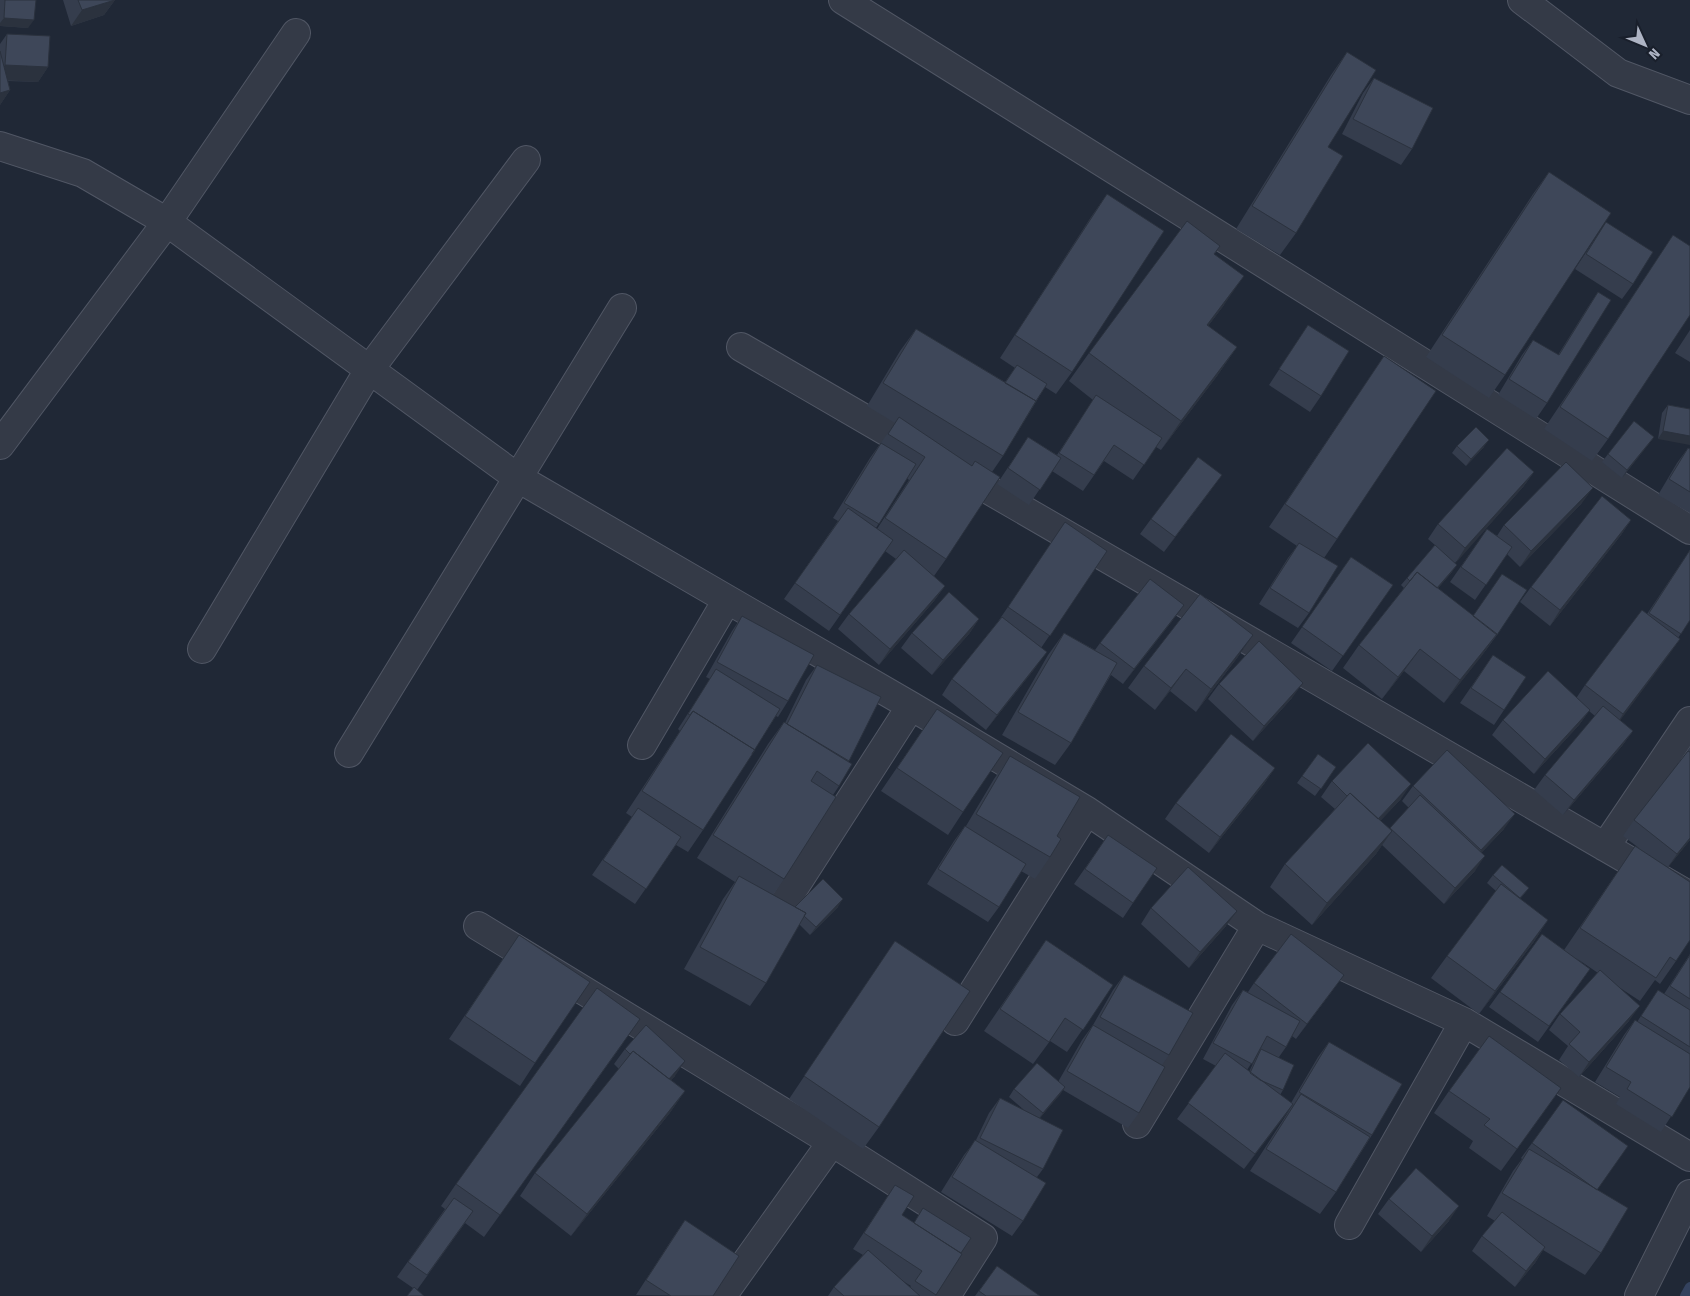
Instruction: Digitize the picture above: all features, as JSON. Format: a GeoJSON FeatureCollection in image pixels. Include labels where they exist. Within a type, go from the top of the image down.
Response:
{"type":"FeatureCollection","features":[{"type":"Feature","properties":{"kind":"street"},"geometry":{"type":"LineString","coordinates":[[843,0],[1690,530]]}},
{"type":"Feature","properties":{"kind":"street"},"geometry":{"type":"LineString","coordinates":[[1522,0],[1618,73],[1690,100]]}},
{"type":"Feature","properties":{"kind":"street"},"geometry":{"type":"LineString","coordinates":[[0,445],[167,222],[296,33]]}},
{"type":"Feature","properties":{"kind":"street"},"geometry":{"type":"LineString","coordinates":[[0,146],[83,173],[167,222],[518,478],[911,706],[1086,811],[1257,926],[1464,1022],[1690,1157]]}},
{"type":"Feature","properties":{"kind":"street"},"geometry":{"type":"LineString","coordinates":[[202,649],[369,370],[526,160]]}},
{"type":"Feature","properties":{"kind":"street"},"geometry":{"type":"LineString","coordinates":[[348,754],[622,308]]}},
{"type":"Feature","properties":{"kind":"street"},"geometry":{"type":"LineString","coordinates":[[741,347],[1690,896]]}},
{"type":"Feature","properties":{"kind":"street"},"geometry":{"type":"LineString","coordinates":[[642,745],[727,600]]}},
{"type":"Feature","properties":{"kind":"street"},"geometry":{"type":"LineString","coordinates":[[774,919],[911,706]]}},
{"type":"Feature","properties":{"kind":"street"},"geometry":{"type":"LineString","coordinates":[[1605,847],[1690,722]]}},
{"type":"Feature","properties":{"kind":"street"},"geometry":{"type":"LineString","coordinates":[[955,1021],[1086,811]]}},
{"type":"Feature","properties":{"kind":"street"},"geometry":{"type":"LineString","coordinates":[[478,926],[832,1142],[983,1238],[946,1296]]}},
{"type":"Feature","properties":{"kind":"street"},"geometry":{"type":"LineString","coordinates":[[1137,1124],[1257,926]]}},
{"type":"Feature","properties":{"kind":"street"},"geometry":{"type":"LineString","coordinates":[[1349,1225],[1464,1022]]}},
{"type":"Feature","properties":{"kind":"street"},"geometry":{"type":"LineString","coordinates":[[722,1296],[832,1142]]}},
{"type":"Feature","properties":{"kind":"street"},"geometry":{"type":"LineString","coordinates":[[1639,1296],[1690,1194]]}},
{"type":"Feature","properties":{"kind":"building"},"geometry":{"type":"Polygon","coordinates":[[[5,0],[36,0],[34,20],[4,18],[5,0]]]}},
{"type":"Feature","properties":{"kind":"building"},"geometry":{"type":"Polygon","coordinates":[[[78,0],[115,0],[82,10],[78,0]]]}},
{"type":"Feature","properties":{"kind":"building"},"geometry":{"type":"Polygon","coordinates":[[[7,34],[50,36],[48,67],[5,65],[7,34]]]}},
{"type":"Feature","properties":{"kind":"building"},"geometry":{"type":"Polygon","coordinates":[[[0,51],[10,90],[0,93],[0,51]]]}},
{"type":"Feature","properties":{"kind":"building"},"geometry":{"type":"Polygon","coordinates":[[[1347,52],[1376,70],[1328,147],[1343,156],[1296,233],[1252,206],[1347,52]]]}},
{"type":"Feature","properties":{"kind":"building"},"geometry":{"type":"Polygon","coordinates":[[[1374,78],[1433,108],[1412,149],[1353,119],[1374,78]]]}},
{"type":"Feature","properties":{"kind":"building"},"geometry":{"type":"Polygon","coordinates":[[[1549,172],[1611,213],[1505,375],[1442,335],[1549,172]]]}},
{"type":"Feature","properties":{"kind":"building"},"geometry":{"type":"Polygon","coordinates":[[[1107,194],[1164,231],[1072,372],[1015,335],[1107,194]]]}},
{"type":"Feature","properties":{"kind":"building"},"geometry":{"type":"Polygon","coordinates":[[[1187,221],[1220,246],[1214,254],[1244,276],[1207,325],[1237,347],[1181,421],[1089,353],[1187,221]]]}},
{"type":"Feature","properties":{"kind":"building"},"geometry":{"type":"Polygon","coordinates":[[[1606,222],[1653,252],[1633,284],[1586,254],[1606,222]]]}},
{"type":"Feature","properties":{"kind":"building"},"geometry":{"type":"Polygon","coordinates":[[[1673,235],[1690,246],[1690,315],[1608,439],[1560,407],[1673,235]]]}},
{"type":"Feature","properties":{"kind":"building"},"geometry":{"type":"Polygon","coordinates":[[[1598,292],[1611,300],[1547,403],[1509,379],[1533,340],[1559,355],[1598,292]]]}},
{"type":"Feature","properties":{"kind":"building"},"geometry":{"type":"Polygon","coordinates":[[[1308,325],[1349,351],[1321,396],[1279,369],[1308,325]]]}},
{"type":"Feature","properties":{"kind":"building"},"geometry":{"type":"Polygon","coordinates":[[[916,329],[1036,401],[1003,456],[883,383],[916,329]]]}},
{"type":"Feature","properties":{"kind":"building"},"geometry":{"type":"Polygon","coordinates":[[[1384,356],[1436,391],[1337,539],[1285,504],[1384,356]]]}},
{"type":"Feature","properties":{"kind":"building"},"geometry":{"type":"Polygon","coordinates":[[[1017,365],[1047,384],[1036,401],[1005,383],[1017,365]]]}},
{"type":"Feature","properties":{"kind":"building"},"geometry":{"type":"Polygon","coordinates":[[[1096,395],[1162,438],[1144,465],[1114,445],[1094,475],[1059,453],[1096,395]]]}},
{"type":"Feature","properties":{"kind":"building"},"geometry":{"type":"Polygon","coordinates":[[[1668,405],[1690,409],[1690,436],[1663,431],[1668,405]]]}},
{"type":"Feature","properties":{"kind":"building"},"geometry":{"type":"Polygon","coordinates":[[[899,417],[972,466],[975,461],[1000,477],[946,559],[885,518],[925,457],[888,434],[899,417]]]}},
{"type":"Feature","properties":{"kind":"building"},"geometry":{"type":"Polygon","coordinates":[[[1634,421],[1654,437],[1627,470],[1608,454],[1634,421]]]}},
{"type":"Feature","properties":{"kind":"building"},"geometry":{"type":"Polygon","coordinates":[[[1476,427],[1489,440],[1471,459],[1457,446],[1476,427]]]}},
{"type":"Feature","properties":{"kind":"building"},"geometry":{"type":"Polygon","coordinates":[[[1028,437],[1061,458],[1040,490],[1008,468],[1028,437]]]}},
{"type":"Feature","properties":{"kind":"building"},"geometry":{"type":"Polygon","coordinates":[[[881,443],[916,464],[879,524],[844,503],[881,443]]]}},
{"type":"Feature","properties":{"kind":"building"},"geometry":{"type":"Polygon","coordinates":[[[1507,448],[1534,472],[1465,548],[1438,524],[1507,448]]]}},
{"type":"Feature","properties":{"kind":"building"},"geometry":{"type":"Polygon","coordinates":[[[1688,448],[1690,449],[1690,492],[1669,479],[1688,448]]]}},
{"type":"Feature","properties":{"kind":"building"},"geometry":{"type":"Polygon","coordinates":[[[1198,457],[1222,475],[1175,537],[1151,519],[1198,457]]]}},
{"type":"Feature","properties":{"kind":"building"},"geometry":{"type":"Polygon","coordinates":[[[1566,462],[1593,488],[1531,551],[1504,525],[1566,462]]]}},
{"type":"Feature","properties":{"kind":"building"},"geometry":{"type":"Polygon","coordinates":[[[1602,496],[1631,520],[1560,610],[1531,587],[1602,496]]]}},
{"type":"Feature","properties":{"kind":"building"},"geometry":{"type":"Polygon","coordinates":[[[848,508],[893,540],[840,615],[795,583],[848,508]]]}},
{"type":"Feature","properties":{"kind":"building"},"geometry":{"type":"Polygon","coordinates":[[[1065,522],[1107,551],[1050,636],[1008,607],[1065,522]]]}},
{"type":"Feature","properties":{"kind":"building"},"geometry":{"type":"Polygon","coordinates":[[[1487,529],[1512,547],[1486,585],[1461,567],[1487,529]]]}},
{"type":"Feature","properties":{"kind":"building"},"geometry":{"type":"Polygon","coordinates":[[[1299,543],[1338,566],[1309,613],[1270,588],[1299,543]]]}},
{"type":"Feature","properties":{"kind":"building"},"geometry":{"type":"Polygon","coordinates":[[[1435,545],[1457,565],[1437,588],[1417,572],[1410,581],[1407,578],[1435,545]]]}},
{"type":"Feature","properties":{"kind":"building"},"geometry":{"type":"Polygon","coordinates":[[[904,550],[945,586],[890,649],[849,614],[904,550]]]}},
{"type":"Feature","properties":{"kind":"building"},"geometry":{"type":"Polygon","coordinates":[[[1690,550],[1690,620],[1681,634],[1649,613],[1690,550]]]}},
{"type":"Feature","properties":{"kind":"building"},"geometry":{"type":"Polygon","coordinates":[[[1351,557],[1393,585],[1343,656],[1302,627],[1351,557]]]}},
{"type":"Feature","properties":{"kind":"building"},"geometry":{"type":"Polygon","coordinates":[[[1417,572],[1497,634],[1460,680],[1420,649],[1398,677],[1359,645],[1417,572]]]}},
{"type":"Feature","properties":{"kind":"building"},"geometry":{"type":"Polygon","coordinates":[[[1502,574],[1527,590],[1497,635],[1473,616],[1502,574]]]}},
{"type":"Feature","properties":{"kind":"building"},"geometry":{"type":"Polygon","coordinates":[[[1150,579],[1184,605],[1134,669],[1100,643],[1150,579]]]}},
{"type":"Feature","properties":{"kind":"building"},"geometry":{"type":"Polygon","coordinates":[[[949,592],[979,619],[943,660],[912,633],[949,592]]]}},
{"type":"Feature","properties":{"kind":"building"},"geometry":{"type":"Polygon","coordinates":[[[1200,594],[1253,635],[1211,689],[1186,669],[1171,688],[1144,666],[1200,594]]]}},
{"type":"Feature","properties":{"kind":"building"},"geometry":{"type":"Polygon","coordinates":[[[1642,610],[1680,639],[1623,714],[1585,685],[1642,610]]]}},
{"type":"Feature","properties":{"kind":"building"},"geometry":{"type":"Polygon","coordinates":[[[742,616],[814,655],[788,701],[717,662],[742,616]]]}},
{"type":"Feature","properties":{"kind":"building"},"geometry":{"type":"Polygon","coordinates":[[[1002,617],[1047,652],[997,715],[952,679],[1002,617]]]}},
{"type":"Feature","properties":{"kind":"building"},"geometry":{"type":"Polygon","coordinates":[[[1064,633],[1117,663],[1071,743],[1018,712],[1064,633]]]}},
{"type":"Feature","properties":{"kind":"building"},"geometry":{"type":"Polygon","coordinates":[[[1259,641],[1303,683],[1264,726],[1219,684],[1259,641]]]}},
{"type":"Feature","properties":{"kind":"building"},"geometry":{"type":"Polygon","coordinates":[[[1493,655],[1526,677],[1504,710],[1471,688],[1493,655]]]}},
{"type":"Feature","properties":{"kind":"building"},"geometry":{"type":"Polygon","coordinates":[[[817,665],[881,697],[849,761],[787,724],[817,665]]]}},
{"type":"Feature","properties":{"kind":"building"},"geometry":{"type":"Polygon","coordinates":[[[716,669],[780,709],[755,750],[693,711],[690,715],[688,714],[716,669]]]}},
{"type":"Feature","properties":{"kind":"building"},"geometry":{"type":"Polygon","coordinates":[[[1548,671],[1590,710],[1545,759],[1503,720],[1548,671]]]}},
{"type":"Feature","properties":{"kind":"building"},"geometry":{"type":"Polygon","coordinates":[[[1603,706],[1633,731],[1574,800],[1545,775],[1603,706]]]}},
{"type":"Feature","properties":{"kind":"building"},"geometry":{"type":"Polygon","coordinates":[[[937,709],[1003,753],[963,812],[897,768],[937,709]]]}},
{"type":"Feature","properties":{"kind":"building"},"geometry":{"type":"Polygon","coordinates":[[[693,711],[755,750],[703,830],[642,791],[693,711]]]}},
{"type":"Feature","properties":{"kind":"building"},"geometry":{"type":"Polygon","coordinates":[[[784,722],[852,764],[839,786],[817,771],[811,781],[836,797],[784,879],[713,835],[784,722]]]}},
{"type":"Feature","properties":{"kind":"building"},"geometry":{"type":"Polygon","coordinates":[[[1231,734],[1275,768],[1220,837],[1176,803],[1231,734]]]}},
{"type":"Feature","properties":{"kind":"building"},"geometry":{"type":"Polygon","coordinates":[[[1368,743],[1411,784],[1378,819],[1350,793],[1347,796],[1332,781],[1368,743]]]}},
{"type":"Feature","properties":{"kind":"building"},"geometry":{"type":"Polygon","coordinates":[[[1447,750],[1515,814],[1481,850],[1413,786],[1447,750]]]}},
{"type":"Feature","properties":{"kind":"building"},"geometry":{"type":"Polygon","coordinates":[[[1688,751],[1690,752],[1690,838],[1677,854],[1634,820],[1688,751]]]}},
{"type":"Feature","properties":{"kind":"building"},"geometry":{"type":"Polygon","coordinates":[[[1318,754],[1336,767],[1321,789],[1302,776],[1318,754]]]}},
{"type":"Feature","properties":{"kind":"building"},"geometry":{"type":"Polygon","coordinates":[[[1010,756],[1080,797],[1057,836],[1061,839],[1050,857],[976,814],[1010,756]]]}},
{"type":"Feature","properties":{"kind":"building"},"geometry":{"type":"Polygon","coordinates":[[[1350,793],[1392,831],[1327,903],[1285,864],[1350,793]]]}},
{"type":"Feature","properties":{"kind":"building"},"geometry":{"type":"Polygon","coordinates":[[[1420,795],[1485,856],[1455,888],[1390,828],[1420,795]]]}},
{"type":"Feature","properties":{"kind":"building"},"geometry":{"type":"Polygon","coordinates":[[[638,808],[681,837],[646,889],[603,860],[638,808]]]}},
{"type":"Feature","properties":{"kind":"building"},"geometry":{"type":"Polygon","coordinates":[[[965,826],[1026,864],[999,907],[938,869],[965,826]]]}},
{"type":"Feature","properties":{"kind":"building"},"geometry":{"type":"Polygon","coordinates":[[[1108,835],[1157,868],[1133,903],[1085,869],[1108,835]]]}},
{"type":"Feature","properties":{"kind":"building"},"geometry":{"type":"Polygon","coordinates":[[[1635,846],[1690,882],[1690,940],[1676,961],[1670,957],[1656,978],[1580,928],[1635,846]]]}},
{"type":"Feature","properties":{"kind":"building"},"geometry":{"type":"Polygon","coordinates":[[[1502,865],[1529,888],[1520,898],[1493,875],[1502,865]]]}},
{"type":"Feature","properties":{"kind":"building"},"geometry":{"type":"Polygon","coordinates":[[[1188,867],[1237,911],[1200,952],[1151,908],[1188,867]]]}},
{"type":"Feature","properties":{"kind":"building"},"geometry":{"type":"Polygon","coordinates":[[[739,876],[806,913],[766,983],[700,947],[739,876]]]}},
{"type":"Feature","properties":{"kind":"building"},"geometry":{"type":"Polygon","coordinates":[[[823,879],[843,899],[816,927],[804,916],[806,913],[795,907],[823,879]]]}},
{"type":"Feature","properties":{"kind":"building"},"geometry":{"type":"Polygon","coordinates":[[[1501,884],[1548,920],[1495,991],[1447,956],[1501,884]]]}},
{"type":"Feature","properties":{"kind":"building"},"geometry":{"type":"Polygon","coordinates":[[[1291,934],[1344,975],[1307,1024],[1254,983],[1291,934]]]}},
{"type":"Feature","properties":{"kind":"building"},"geometry":{"type":"Polygon","coordinates":[[[1542,934],[1590,969],[1549,1026],[1500,992],[1542,934]]]}},
{"type":"Feature","properties":{"kind":"building"},"geometry":{"type":"Polygon","coordinates":[[[519,935],[590,982],[535,1063],[465,1016],[519,935]]]}},
{"type":"Feature","properties":{"kind":"building"},"geometry":{"type":"Polygon","coordinates":[[[1046,940],[1113,985],[1083,1030],[1065,1018],[1049,1042],[1000,1009],[1046,940]]]}},
{"type":"Feature","properties":{"kind":"building"},"geometry":{"type":"Polygon","coordinates":[[[895,941],[970,991],[879,1127],[804,1076],[895,941]]]}},
{"type":"Feature","properties":{"kind":"building"},"geometry":{"type":"Polygon","coordinates":[[[1690,955],[1690,999],[1670,986],[1690,955]]]}},
{"type":"Feature","properties":{"kind":"building"},"geometry":{"type":"Polygon","coordinates":[[[1600,970],[1640,1006],[1589,1062],[1569,1044],[1580,1032],[1560,1014],[1600,970]]]}},
{"type":"Feature","properties":{"kind":"building"},"geometry":{"type":"Polygon","coordinates":[[[1124,975],[1193,1013],[1169,1055],[1100,1017],[1124,975]]]}},
{"type":"Feature","properties":{"kind":"building"},"geometry":{"type":"Polygon","coordinates":[[[597,988],[640,1019],[500,1215],[456,1184],[597,988]]]}},
{"type":"Feature","properties":{"kind":"building"},"geometry":{"type":"Polygon","coordinates":[[[1243,990],[1300,1021],[1286,1047],[1267,1036],[1252,1064],[1213,1043],[1243,990]]]}},
{"type":"Feature","properties":{"kind":"building"},"geometry":{"type":"Polygon","coordinates":[[[1658,990],[1690,1010],[1690,1047],[1641,1016],[1658,990]]]}},
{"type":"Feature","properties":{"kind":"building"},"geometry":{"type":"Polygon","coordinates":[[[1635,1020],[1690,1054],[1690,1087],[1672,1117],[1627,1089],[1631,1082],[1606,1067],[1635,1020]]]}},
{"type":"Feature","properties":{"kind":"building"},"geometry":{"type":"Polygon","coordinates":[[[646,1025],[685,1061],[669,1079],[633,1051],[630,1054],[625,1049],[646,1025]]]}},
{"type":"Feature","properties":{"kind":"building"},"geometry":{"type":"Polygon","coordinates":[[[1093,1025],[1165,1067],[1139,1113],[1067,1071],[1093,1025]]]}},
{"type":"Feature","properties":{"kind":"building"},"geometry":{"type":"Polygon","coordinates":[[[1489,1036],[1561,1088],[1517,1149],[1484,1125],[1490,1119],[1449,1091],[1489,1036]]]}},
{"type":"Feature","properties":{"kind":"building"},"geometry":{"type":"Polygon","coordinates":[[[1329,1042],[1402,1084],[1372,1135],[1299,1092],[1329,1042]]]}},
{"type":"Feature","properties":{"kind":"building"},"geometry":{"type":"Polygon","coordinates":[[[1261,1049],[1294,1065],[1283,1090],[1260,1080],[1250,1073],[1261,1049]]]}},
{"type":"Feature","properties":{"kind":"building"},"geometry":{"type":"Polygon","coordinates":[[[633,1051],[685,1091],[587,1214],[535,1173],[633,1051]]]}},
{"type":"Feature","properties":{"kind":"building"},"geometry":{"type":"Polygon","coordinates":[[[1225,1053],[1293,1104],[1255,1154],[1188,1103],[1225,1053]]]}},
{"type":"Feature","properties":{"kind":"building"},"geometry":{"type":"Polygon","coordinates":[[[1037,1063],[1065,1087],[1043,1113],[1014,1089],[1037,1063]]]}},
{"type":"Feature","properties":{"kind":"building"},"geometry":{"type":"Polygon","coordinates":[[[1301,1094],[1370,1137],[1336,1192],[1266,1149],[1301,1094]]]}},
{"type":"Feature","properties":{"kind":"building"},"geometry":{"type":"Polygon","coordinates":[[[1000,1098],[1063,1130],[1043,1169],[980,1138],[1000,1098]]]}},
{"type":"Feature","properties":{"kind":"building"},"geometry":{"type":"Polygon","coordinates":[[[1563,1100],[1628,1146],[1597,1190],[1532,1143],[1563,1100]]]}},
{"type":"Feature","properties":{"kind":"building"},"geometry":{"type":"Polygon","coordinates":[[[975,1140],[1046,1183],[1023,1221],[952,1177],[975,1140]]]}},
{"type":"Feature","properties":{"kind":"building"},"geometry":{"type":"Polygon","coordinates":[[[1529,1149],[1628,1208],[1601,1253],[1502,1193],[1529,1149]]]}},
{"type":"Feature","properties":{"kind":"building"},"geometry":{"type":"Polygon","coordinates":[[[1416,1168],[1459,1206],[1432,1236],[1389,1199],[1416,1168]]]}},
{"type":"Feature","properties":{"kind":"building"},"geometry":{"type":"Polygon","coordinates":[[[895,1185],[914,1196],[902,1215],[962,1254],[936,1295],[915,1281],[922,1271],[864,1233],[895,1185]]]}},
{"type":"Feature","properties":{"kind":"building"},"geometry":{"type":"Polygon","coordinates":[[[454,1198],[473,1211],[427,1275],[408,1262],[454,1198]]]}},
{"type":"Feature","properties":{"kind":"building"},"geometry":{"type":"Polygon","coordinates":[[[923,1208],[971,1238],[961,1253],[914,1223],[923,1208]]]}},
{"type":"Feature","properties":{"kind":"building"},"geometry":{"type":"Polygon","coordinates":[[[1502,1212],[1545,1247],[1526,1271],[1482,1236],[1502,1212]]]}},
{"type":"Feature","properties":{"kind":"building"},"geometry":{"type":"Polygon","coordinates":[[[685,1220],[739,1256],[713,1296],[671,1296],[646,1280],[685,1220]]]}},
{"type":"Feature","properties":{"kind":"building"},"geometry":{"type":"Polygon","coordinates":[[[868,1250],[920,1296],[844,1296],[834,1287],[868,1250]]]}},
{"type":"Feature","properties":{"kind":"building"},"geometry":{"type":"Polygon","coordinates":[[[997,1266],[1040,1296],[986,1296],[979,1291],[997,1266]]]}},
{"type":"Feature","properties":{"kind":"building"},"geometry":{"type":"Polygon","coordinates":[[[414,1287],[424,1296],[407,1296],[414,1287]]]}},
{"type":"Feature","properties":{"kind":"waterway"},"geometry":{"type":"LineString","coordinates":[[1685,1296],[1690,1287]]}}]}
